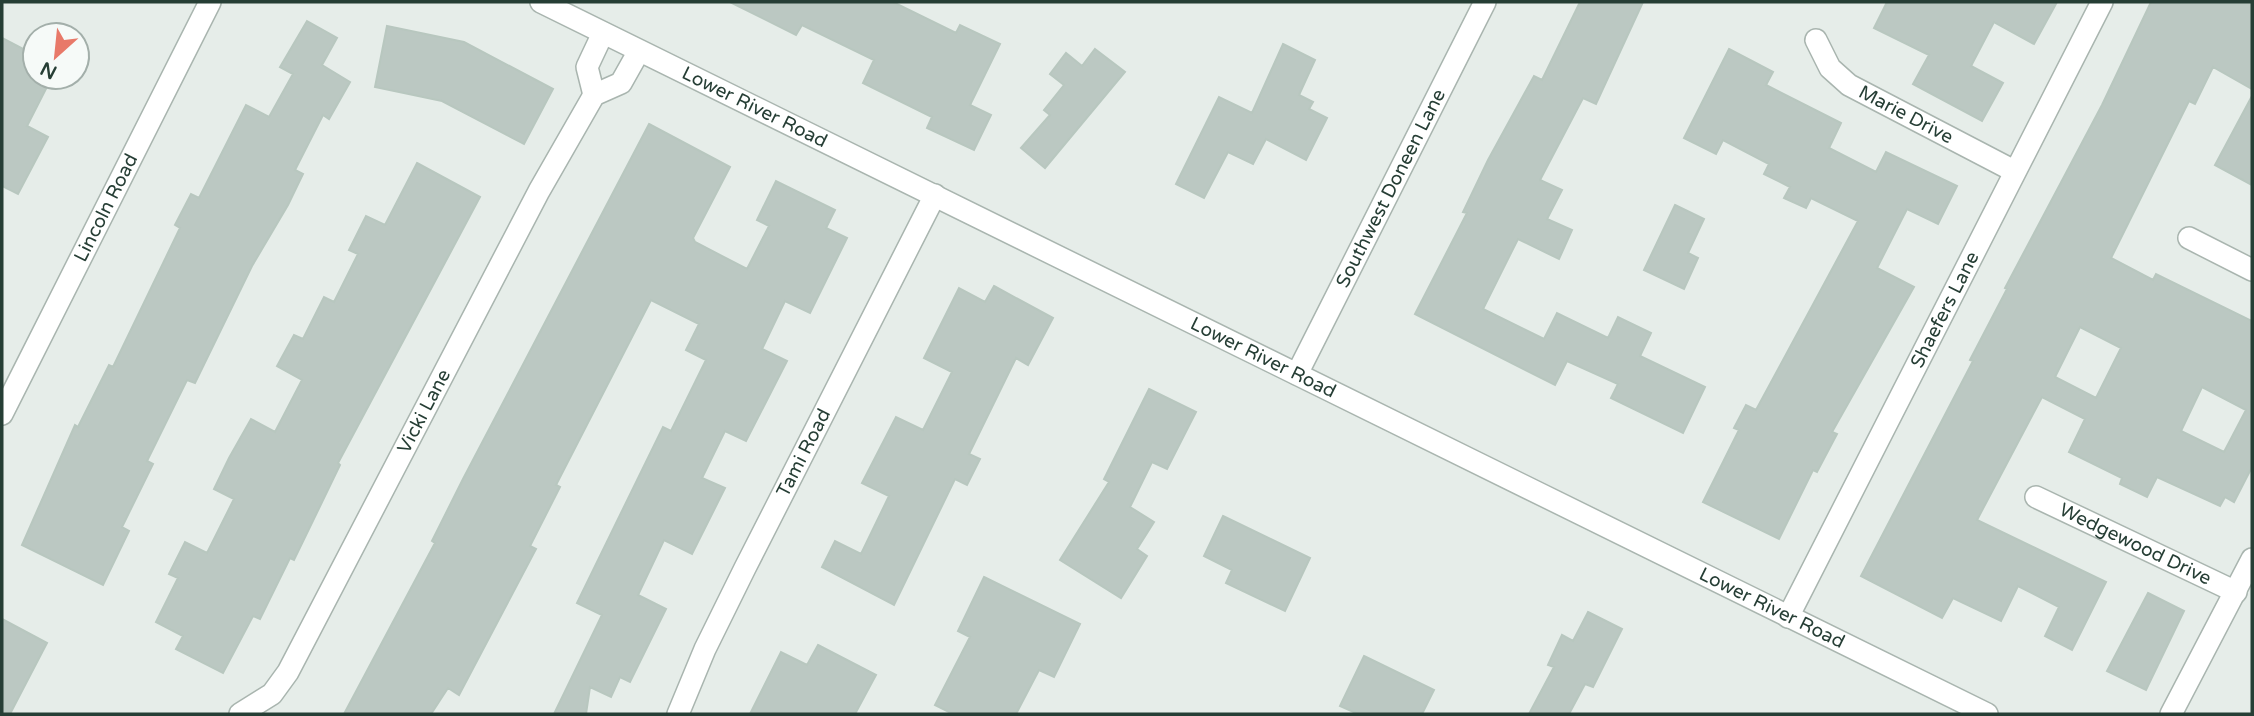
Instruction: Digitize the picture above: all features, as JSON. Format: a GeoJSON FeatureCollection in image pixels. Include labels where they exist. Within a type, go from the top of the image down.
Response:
{"type":"FeatureCollection","features":[{"type":"Feature","properties":{"kind":"street","name":"Lower River Road"},"geometry":{"type":"LineString","coordinates":[[541,2],[1987,714]]}},
{"type":"Feature","properties":{"kind":"street","name":"Southwest Doneen Lane"},"geometry":{"type":"LineString","coordinates":[[1297,374],[1485,2]]}},
{"type":"Feature","properties":{"kind":"street","name":"Shaefers Lane"},"geometry":{"type":"LineString","coordinates":[[1788,617],[2102,2]]}},
{"type":"Feature","properties":{"kind":"street","name":"Lincoln Road"},"geometry":{"type":"LineString","coordinates":[[2,414],[211,4]]}},
{"type":"Feature","properties":{"kind":"street"},"geometry":{"type":"LineString","coordinates":[[603,33],[587,67],[594,95],[621,83],[639,51]]}},
{"type":"Feature","properties":{"kind":"street","name":"Marie Drive"},"geometry":{"type":"LineString","coordinates":[[1816,40],[1830,68],[1849,85],[1900,114],[2014,171]]}},
{"type":"Feature","properties":{"kind":"street","name":"Vicki Lane"},"geometry":{"type":"LineString","coordinates":[[240,714],[272,694],[288,672],[540,191],[594,95]]}},
{"type":"Feature","properties":{"kind":"street","name":"Tami Road"},"geometry":{"type":"LineString","coordinates":[[678,714],[734,591],[935,195]]}},
{"type":"Feature","properties":{"kind":"street"},"geometry":{"type":"LineString","coordinates":[[2189,238],[2252,270]]}},
{"type":"Feature","properties":{"kind":"street","name":"Wedgewood Drive"},"geometry":{"type":"LineString","coordinates":[[2036,497],[2235,592]]}},
{"type":"Feature","properties":{"kind":"street"},"geometry":{"type":"LineString","coordinates":[[2172,714],[2252,559]]}},
{"type":"Feature","properties":{"kind":"building"},"geometry":{"type":"Polygon","coordinates":[[[730,2],[893,2],[956,33],[960,25],[1000,44],[970,105],[991,115],[974,150],[927,128],[932,117],[863,83],[874,60],[802,25],[796,35],[730,2]]]}},
{"type":"Feature","properties":{"kind":"building"},"geometry":{"type":"Polygon","coordinates":[[[1580,2],[1643,2],[1596,104],[1583,98],[1540,180],[1562,190],[1547,219],[1572,230],[1559,259],[1518,239],[1483,309],[1544,339],[1557,313],[1608,338],[1618,317],[1651,333],[1640,356],[1705,387],[1683,433],[1611,398],[1618,384],[1567,361],[1555,385],[1415,314],[1467,213],[1463,212],[1488,160],[1534,76],[1542,80],[1580,2]]]}},
{"type":"Feature","properties":{"kind":"building"},"geometry":{"type":"Polygon","coordinates":[[[1887,2],[2057,2],[2034,44],[1994,22],[1971,66],[2003,83],[1982,121],[1913,84],[1929,55],[1874,28],[1887,2]]]}},
{"type":"Feature","properties":{"kind":"building"},"geometry":{"type":"Polygon","coordinates":[[[2151,2],[2252,2],[2252,89],[2213,67],[2195,104],[2189,101],[2111,258],[2153,280],[2156,274],[2252,321],[2252,467],[2234,502],[2225,497],[2220,506],[2157,477],[2147,497],[2120,484],[2122,478],[2069,452],[2085,419],[2042,397],[1977,520],[2106,582],[2072,650],[2045,636],[2059,607],[2018,586],[2001,621],[1953,598],[1942,618],[1861,576],[1973,361],[1970,360],[2007,289],[2005,288],[2102,105],[2151,2]],[[2080,327],[2055,377],[2096,398],[2121,348],[2080,327]],[[2202,387],[2181,431],[2224,452],[2246,410],[2202,387]]]}},
{"type":"Feature","properties":{"kind":"building"},"geometry":{"type":"Polygon","coordinates":[[[307,21],[337,38],[322,65],[350,82],[329,119],[323,115],[295,170],[303,174],[288,205],[252,266],[195,383],[187,380],[147,461],[153,464],[122,527],[129,531],[103,585],[22,545],[75,425],[78,427],[109,365],[113,367],[180,228],[175,225],[191,194],[199,198],[246,105],[269,117],[293,74],[280,67],[307,21]]]}},
{"type":"Feature","properties":{"kind":"building"},"geometry":{"type":"Polygon","coordinates":[[[387,26],[464,42],[553,89],[524,144],[442,101],[375,87],[387,26]]]}},
{"type":"Feature","properties":{"kind":"building"},"geometry":{"type":"Polygon","coordinates":[[[2,38],[21,48],[21,91],[45,91],[27,126],[48,137],[18,194],[2,186],[2,38]]]}},
{"type":"Feature","properties":{"kind":"building"},"geometry":{"type":"Polygon","coordinates":[[[1283,44],[1315,60],[1299,95],[1313,102],[1309,109],[1327,118],[1306,160],[1266,139],[1253,164],[1228,152],[1204,198],[1176,184],[1219,97],[1252,113],[1283,44]]]}},
{"type":"Feature","properties":{"kind":"building"},"geometry":{"type":"Polygon","coordinates":[[[1095,49],[1125,72],[1045,168],[1021,148],[1050,115],[1044,110],[1064,85],[1050,74],[1066,53],[1082,66],[1095,49]]]}},
{"type":"Feature","properties":{"kind":"building"},"geometry":{"type":"Polygon","coordinates":[[[1729,49],[1773,72],[1766,85],[1841,123],[1829,148],[1876,172],[1886,152],[1957,186],[1938,224],[1907,209],[1877,268],[1914,287],[1832,432],[1837,434],[1817,472],[1813,470],[1779,539],[1703,502],[1739,430],[1734,428],[1746,405],[1756,410],[1858,221],[1811,198],[1806,208],[1784,198],[1790,187],[1764,174],[1769,164],[1723,140],[1716,154],[1684,138],[1729,49]]]}},
{"type":"Feature","properties":{"kind":"building"},"geometry":{"type":"Polygon","coordinates":[[[2252,96],[2252,185],[2215,165],[2252,96]]]}},
{"type":"Feature","properties":{"kind":"building"},"geometry":{"type":"Polygon","coordinates":[[[649,124],[730,167],[693,238],[695,242],[747,269],[769,226],[757,220],[776,181],[835,210],[826,228],[847,238],[810,313],[785,301],[762,349],[787,361],[746,441],[725,431],[702,478],[725,488],[692,554],[664,540],[638,595],[666,609],[630,682],[620,677],[611,697],[590,687],[586,714],[554,714],[602,615],[577,603],[663,427],[671,431],[706,360],[686,350],[699,324],[651,300],[556,485],[560,487],[530,546],[536,549],[459,695],[448,688],[431,714],[344,714],[435,543],[432,541],[463,479],[649,124]]]}},
{"type":"Feature","properties":{"kind":"building"},"geometry":{"type":"Polygon","coordinates":[[[417,163],[480,197],[338,463],[340,465],[294,560],[290,558],[260,619],[253,616],[223,673],[176,649],[183,636],[156,622],[178,578],[169,574],[185,542],[207,553],[234,499],[214,489],[229,458],[251,419],[275,432],[302,380],[277,366],[294,335],[303,339],[324,297],[334,302],[358,254],[349,250],[366,216],[385,225],[417,163]]]}},
{"type":"Feature","properties":{"kind":"building"},"geometry":{"type":"Polygon","coordinates":[[[1675,205],[1704,219],[1688,253],[1698,258],[1684,289],[1644,270],[1675,205]]]}},
{"type":"Feature","properties":{"kind":"building"},"geometry":{"type":"Polygon","coordinates":[[[994,286],[1053,318],[1028,365],[1016,358],[969,454],[980,459],[967,485],[955,479],[894,605],[822,567],[835,541],[861,554],[889,496],[862,483],[896,417],[923,430],[952,372],[924,358],[959,288],[985,302],[994,286]]]}},
{"type":"Feature","properties":{"kind":"building"},"geometry":{"type":"Polygon","coordinates":[[[1149,389],[1196,412],[1167,469],[1152,462],[1130,507],[1154,522],[1137,549],[1147,556],[1121,598],[1060,560],[1109,482],[1104,479],[1149,389]]]}},
{"type":"Feature","properties":{"kind":"building"},"geometry":{"type":"Polygon","coordinates":[[[1223,516],[1310,558],[1285,611],[1226,583],[1232,570],[1204,556],[1223,516]]]}},
{"type":"Feature","properties":{"kind":"building"},"geometry":{"type":"Polygon","coordinates":[[[984,577],[1080,624],[1054,677],[1039,670],[1016,714],[953,714],[935,705],[970,637],[958,631],[984,577]]]}},
{"type":"Feature","properties":{"kind":"building"},"geometry":{"type":"Polygon","coordinates":[[[2148,593],[2184,611],[2146,690],[2107,671],[2148,593]]]}},
{"type":"Feature","properties":{"kind":"building"},"geometry":{"type":"Polygon","coordinates":[[[1588,612],[1622,629],[1593,687],[1585,684],[1569,714],[1529,714],[1554,667],[1548,665],[1562,635],[1573,641],[1588,612]]]}},
{"type":"Feature","properties":{"kind":"building"},"geometry":{"type":"Polygon","coordinates":[[[2,619],[47,643],[10,714],[2,714],[2,619]]]}},
{"type":"Feature","properties":{"kind":"building"},"geometry":{"type":"Polygon","coordinates":[[[818,645],[876,675],[855,714],[750,714],[781,652],[807,665],[818,645]]]}},
{"type":"Feature","properties":{"kind":"building"},"geometry":{"type":"Polygon","coordinates":[[[1364,656],[1434,690],[1422,714],[1358,714],[1340,706],[1364,656]]]}}]}
